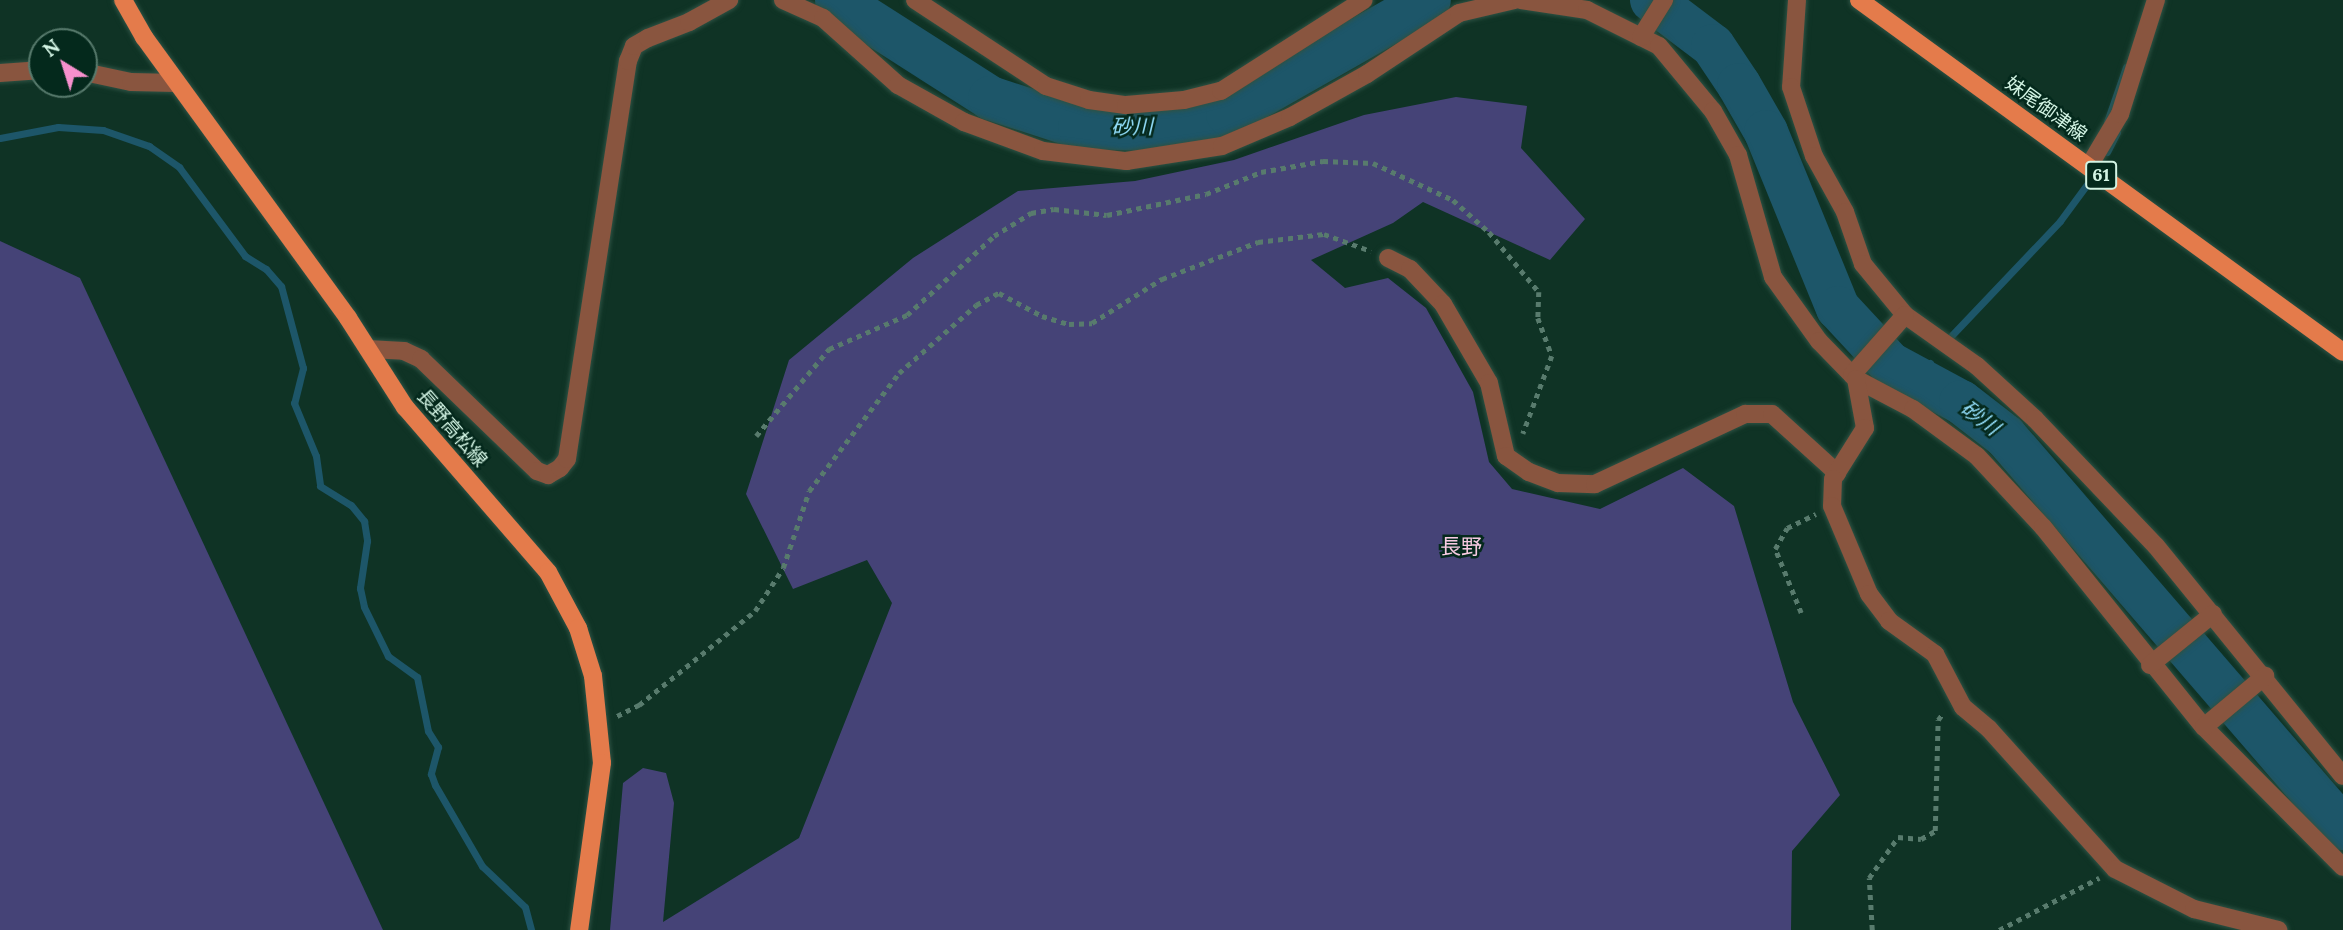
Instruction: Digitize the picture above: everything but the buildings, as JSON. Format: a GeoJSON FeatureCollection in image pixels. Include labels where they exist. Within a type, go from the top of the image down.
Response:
{"type":"FeatureCollection","features":[{"type":"Feature","properties":{"kind":"main road","name":"長野高松線"},"geometry":{"type":"LineString","coordinates":[[123,0],[176,83],[368,349],[405,407],[548,572],[578,628],[600,724],[602,763],[579,930]]}},
{"type":"Feature","properties":{"kind":"main road","name":"妹尾御津線"},"geometry":{"type":"LineString","coordinates":[[1858,0],[2343,352]]}},
{"type":"Feature","properties":{"kind":"street"},"geometry":{"type":"LineString","coordinates":[[368,349],[404,351],[421,359],[537,471],[548,475],[560,468],[567,459],[628,61],[635,46],[648,38],[689,23],[729,0]]}},
{"type":"Feature","properties":{"kind":"street"},"geometry":{"type":"LineString","coordinates":[[783,0],[824,18],[898,85],[964,122],[1043,151],[1126,160],[1222,146],[1323,99],[1459,13],[1515,0]]}},
{"type":"Feature","properties":{"kind":"street"},"geometry":{"type":"LineString","coordinates":[[915,0],[1046,86],[1089,100],[1126,105],[1184,100],[1221,91],[1364,0]]}},
{"type":"Feature","properties":{"kind":"street"},"geometry":{"type":"LineString","coordinates":[[1521,0],[1587,10],[1659,46],[1713,111],[1738,155],[1773,277],[1819,341],[1854,377],[1913,409],[1977,456],[2043,527],[2150,665],[2204,727],[2343,866]]}},
{"type":"Feature","properties":{"kind":"street"},"geometry":{"type":"LineString","coordinates":[[1641,37],[1664,0]]}},
{"type":"Feature","properties":{"kind":"street"},"geometry":{"type":"LineString","coordinates":[[1797,0],[1791,87],[1814,156],[1844,212],[1863,264],[1905,315],[1977,366],[2035,419],[2156,546],[2266,676],[2343,776]]}},
{"type":"Feature","properties":{"kind":"street"},"geometry":{"type":"LineString","coordinates":[[2090,166],[2120,114],[2156,0]]}},
{"type":"Feature","properties":{"kind":"street"},"geometry":{"type":"LineString","coordinates":[[0,73],[28,71]]}},
{"type":"Feature","properties":{"kind":"street"},"geometry":{"type":"LineString","coordinates":[[98,75],[131,82],[176,83]]}},
{"type":"Feature","properties":{"kind":"street"},"geometry":{"type":"LineString","coordinates":[[1388,258],[1410,269],[1443,304],[1489,383],[1506,456],[1529,472],[1558,483],[1595,484],[1745,414],[1772,414],[1837,473]]}},
{"type":"Feature","properties":{"kind":"street"},"geometry":{"type":"LineString","coordinates":[[1854,377],[1905,315]]}},
{"type":"Feature","properties":{"kind":"street"},"geometry":{"type":"LineString","coordinates":[[1854,377],[1865,428],[1837,473],[1832,506],[1869,594],[1889,621],[1935,654],[1963,707],[1989,729],[2115,869],[2194,909],[2278,930]]}},
{"type":"Feature","properties":{"kind":"street"},"geometry":{"type":"LineString","coordinates":[[2150,665],[2213,614]]}},
{"type":"Feature","properties":{"kind":"street"},"geometry":{"type":"LineString","coordinates":[[2204,727],[2266,676]]}},
{"type":"Feature","properties":{"kind":"path"},"geometry":{"type":"LineString","coordinates":[[756,436],[829,349],[907,315],[994,236],[1031,213],[1054,209],[1107,215],[1206,194],[1261,172],[1323,161],[1373,163],[1453,200],[1489,232],[1539,292],[1538,318],[1552,356],[1522,438]]}},
{"type":"Feature","properties":{"kind":"path"},"geometry":{"type":"LineString","coordinates":[[600,724],[639,705],[755,611],[783,568],[809,491],[899,373],[976,304],[999,293],[1042,316],[1069,324],[1092,323],[1162,279],[1258,242],[1324,234],[1388,258]]}},
{"type":"Feature","properties":{"kind":"path"},"geometry":{"type":"LineString","coordinates":[[1801,613],[1775,549],[1787,528],[1832,506]]}},
{"type":"Feature","properties":{"kind":"path"},"geometry":{"type":"LineString","coordinates":[[1872,930],[1869,878],[1898,836],[1921,839],[1935,831],[1938,720],[1956,693]]}},
{"type":"Feature","properties":{"kind":"path"},"geometry":{"type":"LineString","coordinates":[[1999,930],[2115,869]]}},
{"type":"Feature","properties":{"kind":"shaded area"},"geometry":{"type":"Polygon","coordinates":[[[1456,97],[1527,106],[1521,148],[1585,219],[1550,260],[1423,202],[1393,223],[1311,260],[1345,288],[1388,278],[1426,308],[1473,392],[1489,462],[1512,489],[1600,509],[1683,468],[1734,506],[1793,702],[1840,795],[1792,851],[1791,930],[610,930],[623,783],[643,768],[666,773],[674,803],[663,922],[799,838],[892,603],[867,560],[793,589],[746,494],[789,360],[913,258],[1018,191],[1135,181],[1234,160],[1364,115],[1456,97]]]}},
{"type":"Feature","properties":{"kind":"shaded area"},"geometry":{"type":"Polygon","coordinates":[[[0,241],[80,278],[383,930],[0,930],[0,241]]]}},
{"type":"Feature","properties":{"kind":"waterway","name":"砂川"},"geometry":{"type":"LineString","coordinates":[[837,0],[990,98],[1080,127],[1152,129],[1228,114],[1429,0]]}},
{"type":"Feature","properties":{"kind":"waterway","name":"砂川"},"geometry":{"type":"LineString","coordinates":[[1652,0],[1713,46],[1739,85],[1766,132],[1838,308],[1890,364],[1961,402],[2005,436],[2343,828]]}},
{"type":"Feature","properties":{"kind":"waterway"},"geometry":{"type":"LineString","coordinates":[[2107,122],[2126,67]]}},
{"type":"Feature","properties":{"kind":"waterway"},"geometry":{"type":"LineString","coordinates":[[0,138],[58,127],[103,130],[149,146],[179,167],[245,256],[266,269],[281,286],[303,368],[294,403],[316,456],[320,486],[351,505],[364,521],[367,541],[360,588],[364,607],[388,656],[417,677],[428,731],[438,747],[431,774],[435,785],[482,866],[525,907],[531,930]]}},
{"type":"Feature","properties":{"kind":"waterway"},"geometry":{"type":"LineString","coordinates":[[2107,152],[2117,132]]}},
{"type":"Feature","properties":{"kind":"waterway"},"geometry":{"type":"LineString","coordinates":[[1952,335],[2060,221],[2088,183]]}},
{"type":"Feature","properties":{"kind":"waterway"},"geometry":{"type":"LineString","coordinates":[[1918,379],[1930,363]]}},
{"type":"Feature","properties":{"kind":"district","name":"長野"},"geometry":{"type":"Point","coordinates":[1461,547]}}]}
